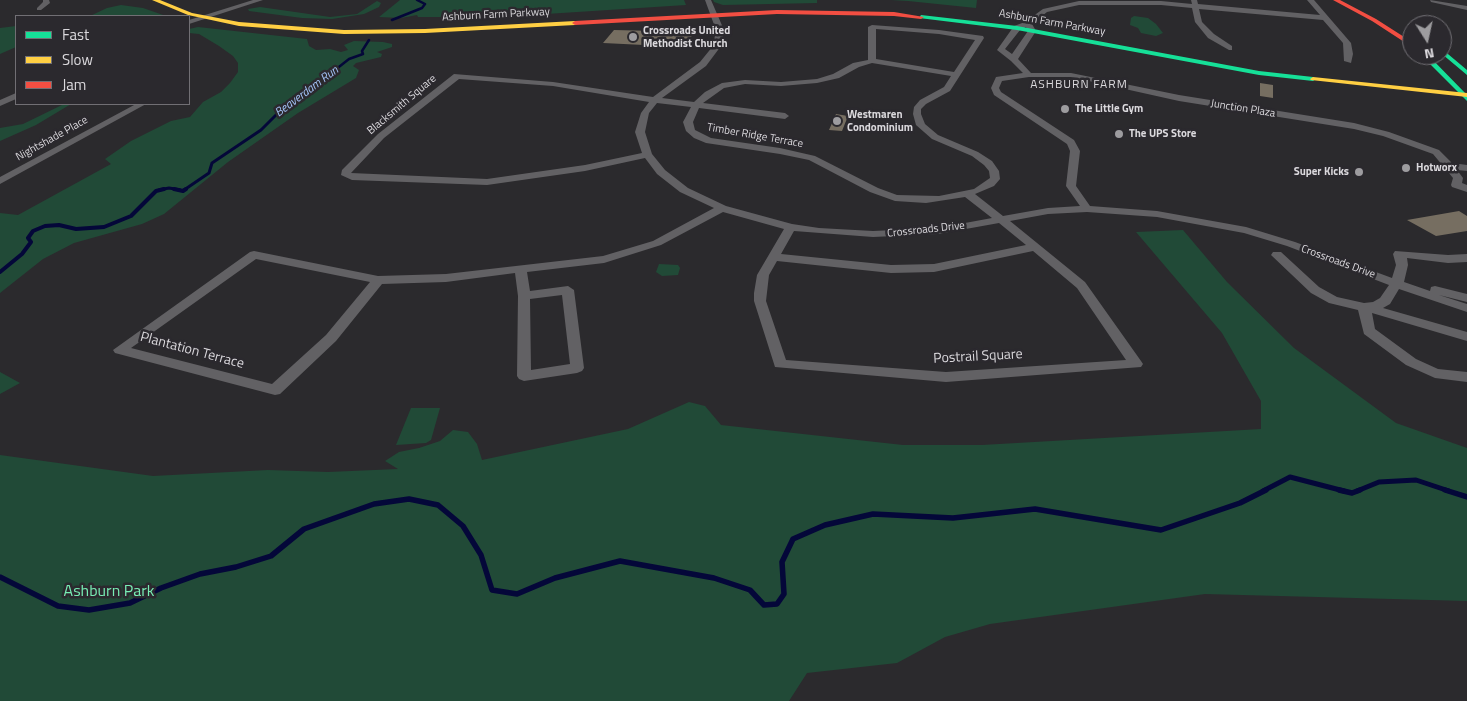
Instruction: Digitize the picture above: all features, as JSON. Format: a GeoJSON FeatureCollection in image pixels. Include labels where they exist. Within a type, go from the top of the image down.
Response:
{"type":"FeatureCollection","features":[{"type":"Feature","properties":{"kind":"main road","name":"Ashburn Farm Parkway"},"geometry":{"type":"LineString","coordinates":[[155,0],[206,18],[275,28],[382,32],[711,8],[777,12],[853,12],[952,19],[1016,28],[1030,27]]}},
{"type":"Feature","properties":{"kind":"main road","name":"Ashburn Farm Parkway"},"geometry":{"type":"LineString","coordinates":[[183,0],[224,12],[287,22],[389,26],[711,8],[800,5],[860,6],[941,12],[1030,27],[1233,69],[1306,79],[1464,92]]}},
{"type":"Feature","properties":{"kind":"main road"},"geometry":{"type":"LineString","coordinates":[[1336,0],[1374,20],[1402,38]]}},
{"type":"Feature","properties":{"kind":"main road"},"geometry":{"type":"LineString","coordinates":[[1355,0],[1401,24]]}},
{"type":"Feature","properties":{"kind":"main road"},"geometry":{"type":"LineString","coordinates":[[1452,59],[1467,72]]}},
{"type":"Feature","properties":{"kind":"main road"},"geometry":{"type":"LineString","coordinates":[[1435,65],[1464,92]]}},
{"type":"Feature","properties":{"kind":"street"},"geometry":{"type":"LineString","coordinates":[[39,9],[47,3],[46,0]]}},
{"type":"Feature","properties":{"kind":"street"},"geometry":{"type":"LineString","coordinates":[[190,24],[260,0]]}},
{"type":"Feature","properties":{"kind":"street"},"geometry":{"type":"LineString","coordinates":[[1310,0],[1347,43],[1348,61]]}},
{"type":"Feature","properties":{"kind":"street"},"geometry":{"type":"LineString","coordinates":[[1433,1],[1467,8]]}},
{"type":"Feature","properties":{"kind":"street"},"geometry":{"type":"LineString","coordinates":[[1014,59],[1030,27],[1044,10],[1076,2],[1194,3],[1325,18]]}},
{"type":"Feature","properties":{"kind":"street"},"geometry":{"type":"LineString","coordinates":[[1194,3],[1199,22],[1206,31],[1229,48]]}},
{"type":"Feature","properties":{"kind":"street","name":"Crossroads Drive"},"geometry":{"type":"LineString","coordinates":[[711,8],[719,26],[720,37],[717,46],[710,58],[663,92],[655,100],[645,113],[640,132],[647,155],[661,172],[684,190],[722,208],[791,227],[826,232],[889,234],[938,231],[1031,213],[1087,209],[1157,214],[1210,222],[1246,230],[1291,244],[1467,308]]}},
{"type":"Feature","properties":{"kind":"street","name":"Timber Ridge Terrace"},"geometry":{"type":"LineString","coordinates":[[872,61],[872,27],[875,26],[980,38],[957,75],[947,89],[923,102],[917,109],[917,114],[921,125],[934,137],[983,159],[994,171],[995,179],[990,184],[977,191],[926,200],[895,198],[874,190],[812,158],[786,152],[709,141],[697,136],[688,125],[688,119],[696,105],[713,91],[734,83],[781,84],[817,81],[836,76],[856,65],[872,61],[957,75]]}},
{"type":"Feature","properties":{"kind":"street"},"geometry":{"type":"LineString","coordinates":[[1016,28],[1001,50],[1014,59],[1029,75]]}},
{"type":"Feature","properties":{"kind":"street","name":"Junction Plaza"},"geometry":{"type":"LineString","coordinates":[[1087,209],[1071,186],[1075,151],[1071,142],[997,93],[995,88],[999,79],[1029,75],[1071,75],[1228,107],[1354,126],[1381,132],[1427,148],[1442,157],[1458,178],[1456,185],[1467,189]]}},
{"type":"Feature","properties":{"kind":"street","name":"Blacksmith Square"},"geometry":{"type":"LineString","coordinates":[[647,155],[585,168],[487,182],[352,177],[346,175],[346,172],[381,136],[457,76],[559,84],[696,105]]}},
{"type":"Feature","properties":{"kind":"street"},"geometry":{"type":"LineString","coordinates":[[0,103],[15,96]]}},
{"type":"Feature","properties":{"kind":"street","name":"Nightshade Place"},"geometry":{"type":"LineString","coordinates":[[0,181],[140,105]]}},
{"type":"Feature","properties":{"kind":"street","name":"Timber Ridge Terrace"},"geometry":{"type":"LineString","coordinates":[[696,105],[785,116]]}},
{"type":"Feature","properties":{"kind":"street"},"geometry":{"type":"LineString","coordinates":[[1449,166],[1467,168]]}},
{"type":"Feature","properties":{"kind":"street","name":"Postrail Square"},"geometry":{"type":"LineString","coordinates":[[791,227],[763,275],[760,301],[780,364],[946,377],[1136,364],[1081,285],[967,193]]}},
{"type":"Feature","properties":{"kind":"street","name":"Plantation Terrace"},"geometry":{"type":"LineString","coordinates":[[378,280],[331,338],[275,390],[120,350],[254,255],[378,280],[415,281],[582,263],[635,250],[680,232],[722,208]]}},
{"type":"Feature","properties":{"kind":"street"},"geometry":{"type":"LineString","coordinates":[[775,257],[891,269],[953,264],[1036,247]]}},
{"type":"Feature","properties":{"kind":"street"},"geometry":{"type":"LineString","coordinates":[[1364,307],[1376,306],[1385,301],[1397,283],[1402,260],[1399,254],[1448,259],[1467,258]]}},
{"type":"Feature","properties":{"kind":"street"},"geometry":{"type":"LineString","coordinates":[[1277,255],[1322,295],[1345,304],[1402,316],[1467,337]]}},
{"type":"Feature","properties":{"kind":"street"},"geometry":{"type":"LineString","coordinates":[[521,270],[524,296],[524,376],[577,368],[568,290],[524,296]]}},
{"type":"Feature","properties":{"kind":"street","name":"Crossroads Drive"},"geometry":{"type":"LineString","coordinates":[[1397,283],[1467,298]]}},
{"type":"Feature","properties":{"kind":"street"},"geometry":{"type":"LineString","coordinates":[[1364,307],[1368,331],[1410,362],[1435,373],[1467,376]]}},
{"type":"Feature","properties":{"kind":"green space"},"geometry":{"type":"Polygon","coordinates":[[[400,0],[684,0],[686,5],[546,14],[379,17],[400,0]]]}},
{"type":"Feature","properties":{"kind":"green space"},"geometry":{"type":"Polygon","coordinates":[[[713,0],[817,0],[817,3],[723,5],[713,0]]]}},
{"type":"Feature","properties":{"kind":"green space"},"geometry":{"type":"Polygon","coordinates":[[[891,0],[977,0],[976,8],[891,0]]]}},
{"type":"Feature","properties":{"kind":"green space"},"geometry":{"type":"Polygon","coordinates":[[[377,1],[381,3],[379,7],[364,14],[332,19],[302,18],[249,11],[248,9],[260,7],[330,17],[357,14],[377,1]]]}},
{"type":"Feature","properties":{"kind":"green space"},"geometry":{"type":"Polygon","coordinates":[[[121,5],[143,8],[163,15],[92,15],[107,8],[121,5]]]}},
{"type":"Feature","properties":{"kind":"green space"},"geometry":{"type":"Polygon","coordinates":[[[1134,16],[1148,18],[1163,33],[1156,36],[1141,33],[1138,28],[1130,25],[1131,18],[1134,16]]]}},
{"type":"Feature","properties":{"kind":"green space"},"geometry":{"type":"Polygon","coordinates":[[[15,26],[15,47],[0,54],[0,28],[15,26]]]}},
{"type":"Feature","properties":{"kind":"green space"},"geometry":{"type":"Polygon","coordinates":[[[198,27],[307,39],[309,46],[316,50],[330,49],[341,52],[348,50],[344,45],[354,41],[383,42],[392,44],[392,47],[377,52],[382,54],[381,57],[356,63],[353,66],[359,70],[356,78],[298,113],[228,162],[164,214],[142,224],[74,243],[43,259],[0,293],[0,213],[18,215],[111,164],[105,159],[131,141],[171,121],[190,117],[203,102],[221,92],[238,72],[238,63],[233,56],[199,34],[190,33],[190,29],[198,27]]]}},
{"type":"Feature","properties":{"kind":"green space"},"geometry":{"type":"Polygon","coordinates":[[[62,105],[69,105],[36,125],[0,141],[0,128],[23,124],[62,105]]]}},
{"type":"Feature","properties":{"kind":"green space","name":"Ashburn Park"},"geometry":{"type":"Polygon","coordinates":[[[1183,230],[1227,282],[1294,348],[1396,423],[1467,448],[1467,601],[1205,594],[990,624],[945,637],[897,663],[807,673],[789,701],[0,701],[0,455],[153,476],[268,470],[328,472],[398,469],[385,461],[399,452],[440,441],[453,430],[468,432],[477,444],[482,460],[628,429],[689,402],[705,406],[721,425],[903,445],[982,445],[1261,429],[1261,401],[1222,333],[1136,232],[1183,230]]]}},
{"type":"Feature","properties":{"kind":"green space"},"geometry":{"type":"Polygon","coordinates":[[[659,264],[678,265],[680,268],[678,275],[662,276],[656,272],[659,264]]]}},
{"type":"Feature","properties":{"kind":"green space"},"geometry":{"type":"Polygon","coordinates":[[[0,372],[20,383],[0,394],[0,372]]]}},
{"type":"Feature","properties":{"kind":"green space"},"geometry":{"type":"Polygon","coordinates":[[[411,408],[440,408],[431,440],[426,443],[396,445],[411,408]]]}},
{"type":"Feature","properties":{"kind":"building","name":"Crossroads United Methodist Church"},"geometry":{"type":"Polygon","coordinates":[[[659,28],[696,29],[685,47],[603,43],[614,30],[657,31],[659,28]]]}},
{"type":"Feature","properties":{"kind":"building"},"geometry":{"type":"Polygon","coordinates":[[[1260,83],[1273,85],[1273,98],[1260,96],[1260,83]]]}},
{"type":"Feature","properties":{"kind":"building"},"geometry":{"type":"Polygon","coordinates":[[[836,114],[848,116],[842,131],[829,130],[836,114]]]}},
{"type":"Feature","properties":{"kind":"building"},"geometry":{"type":"Polygon","coordinates":[[[1459,211],[1467,216],[1467,231],[1436,236],[1407,220],[1459,211]]]}},
{"type":"Feature","properties":{"kind":"waterway","name":"Beaverdam Run"},"geometry":{"type":"LineString","coordinates":[[392,20],[422,8],[425,4],[417,0]]}},
{"type":"Feature","properties":{"kind":"waterway","name":"Beaverdam Run"},"geometry":{"type":"LineString","coordinates":[[316,85],[349,59],[363,54],[362,51],[369,40]]}},
{"type":"Feature","properties":{"kind":"waterway","name":"Beaverdam Run"},"geometry":{"type":"LineString","coordinates":[[184,190],[209,173],[212,163],[261,130],[285,106],[298,100],[317,83]]}},
{"type":"Feature","properties":{"kind":"waterway","name":"Beaverdam Run"},"geometry":{"type":"LineString","coordinates":[[0,272],[22,254],[31,242],[28,238],[33,231],[45,226],[59,225],[76,229],[104,227],[131,216],[156,191],[164,189]]}},
{"type":"Feature","properties":{"kind":"waterway","name":"Beaverdam Run"},"geometry":{"type":"LineString","coordinates":[[159,190],[164,189]]}},
{"type":"Feature","properties":{"kind":"waterway","name":"Beaverdam Run"},"geometry":{"type":"LineString","coordinates":[[164,189],[180,190]]}},
{"type":"Feature","properties":{"kind":"waterway","name":"Beaverdam Run"},"geometry":{"type":"LineString","coordinates":[[174,189],[183,191],[186,189]]}},
{"type":"Feature","properties":{"kind":"waterway"},"geometry":{"type":"LineString","coordinates":[[1263,491],[1290,477],[1344,491]]}},
{"type":"Feature","properties":{"kind":"waterway"},"geometry":{"type":"LineString","coordinates":[[1357,491],[1379,482],[1416,480],[1449,491]]}},
{"type":"Feature","properties":{"kind":"waterway"},"geometry":{"type":"LineString","coordinates":[[0,577],[58,606],[89,610],[130,603],[161,588],[200,574],[236,567],[271,556],[304,529],[374,504],[409,499],[438,505],[463,526],[481,555],[492,590],[517,594],[555,578],[620,561],[714,578],[750,590],[764,605],[777,604],[784,594],[782,562],[793,539],[825,525],[873,514],[953,518],[1035,509],[1161,530],[1240,503],[1266,490]]}},
{"type":"Feature","properties":{"kind":"waterway"},"geometry":{"type":"LineString","coordinates":[[1339,490],[1352,493],[1360,490]]}},
{"type":"Feature","properties":{"kind":"waterway"},"geometry":{"type":"LineString","coordinates":[[1445,490],[1467,497]]}},
{"type":"Feature","properties":{"kind":"traffic: fast"},"geometry":{"type":"LineString","coordinates":[[921,17],[1017,28],[1259,73],[1313,79]]}},
{"type":"Feature","properties":{"kind":"traffic: fast"},"geometry":{"type":"LineString","coordinates":[[1452,60],[1467,73]]}},
{"type":"Feature","properties":{"kind":"traffic: fast"},"geometry":{"type":"LineString","coordinates":[[1434,65],[1467,99]]}},
{"type":"Feature","properties":{"kind":"traffic: slow"},"geometry":{"type":"LineString","coordinates":[[155,0],[190,14],[239,24],[344,32],[425,31],[575,23]]}},
{"type":"Feature","properties":{"kind":"traffic: slow"},"geometry":{"type":"LineString","coordinates":[[1313,79],[1467,95]]}},
{"type":"Feature","properties":{"kind":"traffic: jam"},"geometry":{"type":"LineString","coordinates":[[1336,0],[1374,20],[1402,38]]}},
{"type":"Feature","properties":{"kind":"traffic: jam"},"geometry":{"type":"LineString","coordinates":[[575,23],[777,12],[894,14],[921,17]]}},
{"type":"Feature","properties":{"kind":"place","name":"Crossroads United Methodist Church"},"geometry":{"type":"Point","coordinates":[633,37]}},
{"type":"Feature","properties":{"kind":"place","name":"The Little Gym"},"geometry":{"type":"Point","coordinates":[1065,109]}},
{"type":"Feature","properties":{"kind":"place","name":"Westmaren Condominium"},"geometry":{"type":"Point","coordinates":[837,121]}},
{"type":"Feature","properties":{"kind":"place","name":"The UPS Store"},"geometry":{"type":"Point","coordinates":[1119,134]}},
{"type":"Feature","properties":{"kind":"place","name":"Hotworx"},"geometry":{"type":"Point","coordinates":[1406,168]}},
{"type":"Feature","properties":{"kind":"place","name":"Super Kicks"},"geometry":{"type":"Point","coordinates":[1359,172]}},
{"type":"Feature","properties":{"kind":"district","name":"ASHBURN FARM"},"geometry":{"type":"Point","coordinates":[1079,85]}}]}
